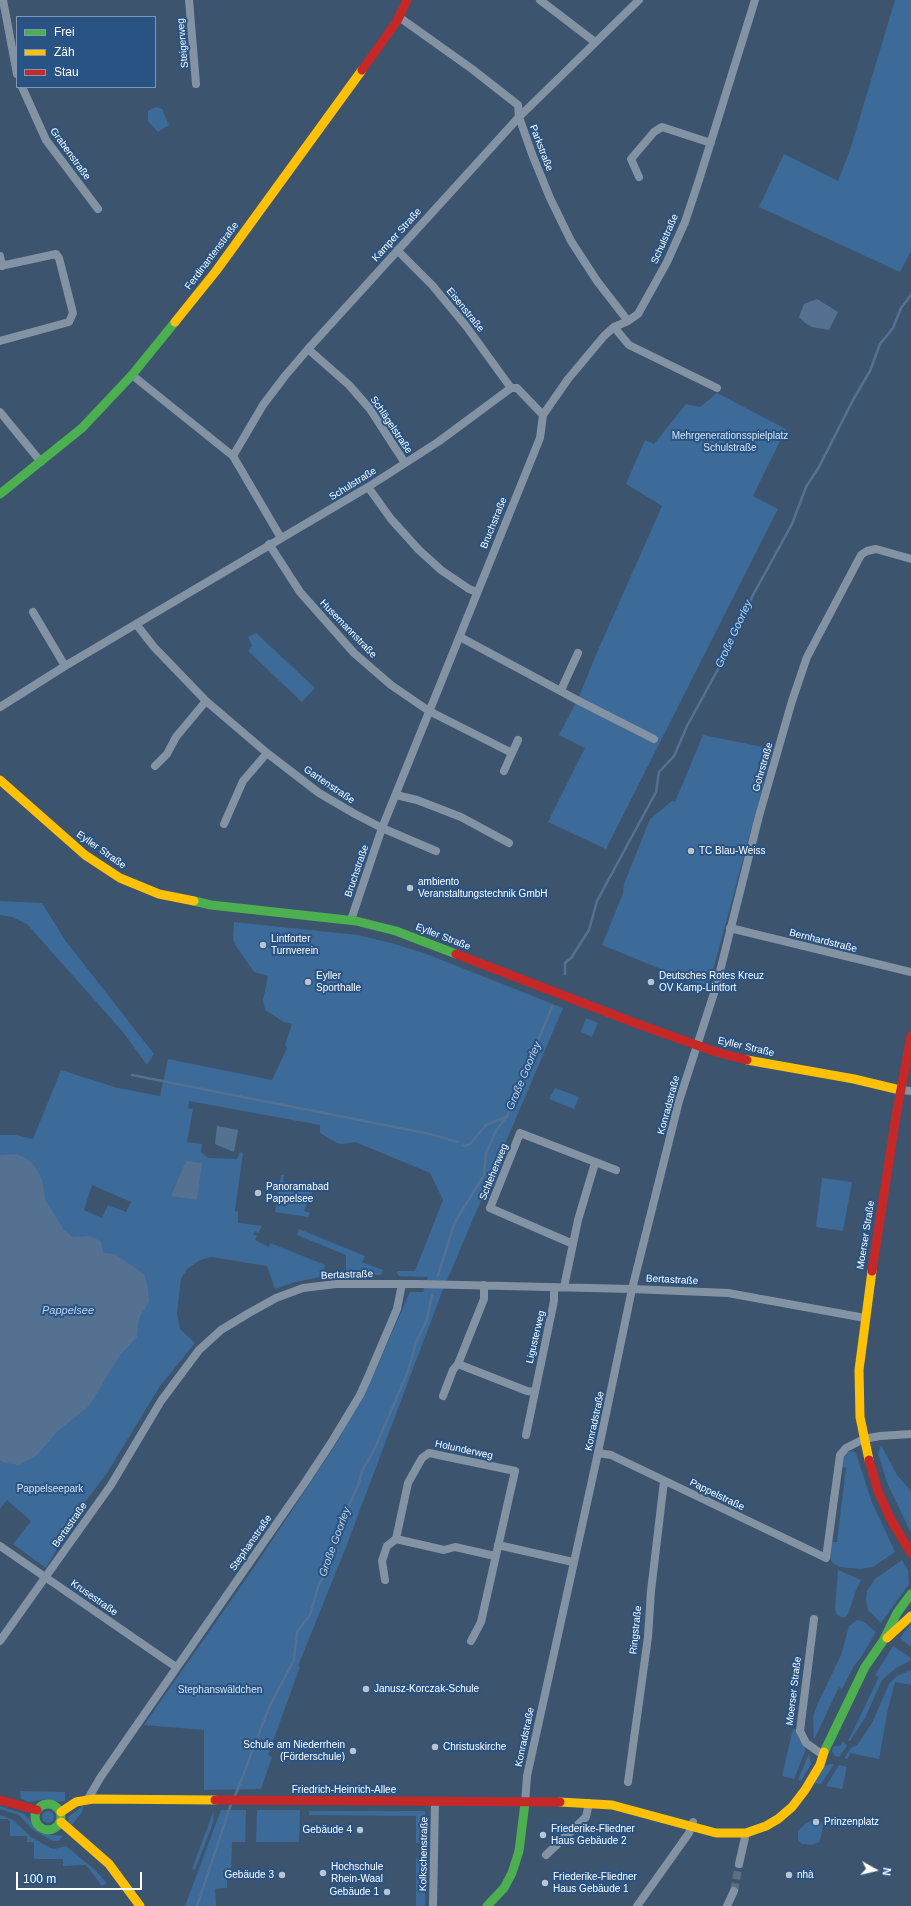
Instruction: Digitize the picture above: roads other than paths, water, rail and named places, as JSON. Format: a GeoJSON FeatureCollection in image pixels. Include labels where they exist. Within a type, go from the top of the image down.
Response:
{"type":"FeatureCollection","features":[{"type":"Feature","properties":{"kind":"main road","name":"Ferdinantenstraße"},"geometry":{"type":"LineString","coordinates":[[0,494],[82,428],[132,375],[220,265],[399,18],[407,0]]}},
{"type":"Feature","properties":{"kind":"main road","name":"Eyller Straße"},"geometry":{"type":"LineString","coordinates":[[0,780],[85,855],[120,878],[158,894],[211,905],[351,920],[396,931],[697,1045],[744,1060],[886,1085],[900,1090]]}},
{"type":"Feature","properties":{"kind":"main road","name":"Moerser Straße"},"geometry":{"type":"LineString","coordinates":[[911,1036],[900,1090],[865,1318],[859,1370],[860,1411],[870,1468],[890,1518],[911,1553]]}},
{"type":"Feature","properties":{"kind":"main road"},"geometry":{"type":"LineString","coordinates":[[748,1830],[766,1826],[792,1807],[813,1778],[859,1679],[883,1641],[897,1613],[910,1596]]}},
{"type":"Feature","properties":{"kind":"main road"},"geometry":{"type":"LineString","coordinates":[[883,1641],[911,1616]]}},
{"type":"Feature","properties":{"kind":"main road","name":"Friedrich-Heinrich-Allee"},"geometry":{"type":"LineString","coordinates":[[61,1812],[76,1802],[88,1799],[589,1803],[612,1805],[631,1809],[648,1816],[692,1824],[725,1834],[748,1830]]}},
{"type":"Feature","properties":{"kind":"main road"},"geometry":{"type":"LineString","coordinates":[[3,1801],[36,1814]]}},
{"type":"Feature","properties":{"kind":"main road"},"geometry":{"type":"LineString","coordinates":[[487,1906],[504,1888],[512,1873],[519,1851],[525,1802]]}},
{"type":"Feature","properties":{"kind":"main road"},"geometry":{"type":"LineString","coordinates":[[50,1804],[57,1807],[61,1812],[57,1826],[50,1830],[38,1826],[36,1814],[43,1805],[50,1804]]}},
{"type":"Feature","properties":{"kind":"main road"},"geometry":{"type":"LineString","coordinates":[[57,1826],[78,1835],[114,1869],[140,1906]]}},
{"type":"Feature","properties":{"kind":"street"},"geometry":{"type":"LineString","coordinates":[[3,0],[16,69]]}},
{"type":"Feature","properties":{"kind":"street","name":"Steigerweg"},"geometry":{"type":"LineString","coordinates":[[190,0],[196,84]]}},
{"type":"Feature","properties":{"kind":"street"},"geometry":{"type":"LineString","coordinates":[[540,0],[595,42]]}},
{"type":"Feature","properties":{"kind":"street","name":"Kamper Straße"},"geometry":{"type":"LineString","coordinates":[[233,456],[263,405],[285,376],[396,250],[519,117],[639,0]]}},
{"type":"Feature","properties":{"kind":"street","name":"Schulstraße"},"geometry":{"type":"LineString","coordinates":[[543,415],[568,379],[604,336],[614,327],[628,321],[638,314],[668,262],[685,222],[755,0]]}},
{"type":"Feature","properties":{"kind":"street","name":"Parkstraße"},"geometry":{"type":"LineString","coordinates":[[399,18],[472,69],[518,105],[519,117],[550,198],[571,241],[597,281],[628,321]]}},
{"type":"Feature","properties":{"kind":"street","name":"Grabenstraße"},"geometry":{"type":"LineString","coordinates":[[22,88],[46,140],[98,208]]}},
{"type":"Feature","properties":{"kind":"street"},"geometry":{"type":"LineString","coordinates":[[639,177],[631,160],[654,132],[662,127],[711,143]]}},
{"type":"Feature","properties":{"kind":"street","name":"Eisenstraße"},"geometry":{"type":"LineString","coordinates":[[396,250],[432,285],[466,326],[510,388]]}},
{"type":"Feature","properties":{"kind":"street"},"geometry":{"type":"LineString","coordinates":[[0,256],[1,266],[56,254],[59,258],[73,313],[69,322],[0,341]]}},
{"type":"Feature","properties":{"kind":"street"},"geometry":{"type":"LineString","coordinates":[[614,327],[628,345],[717,388]]}},
{"type":"Feature","properties":{"kind":"street","name":"Schlägelstraße"},"geometry":{"type":"LineString","coordinates":[[308,349],[349,385],[370,409],[405,463]]}},
{"type":"Feature","properties":{"kind":"street"},"geometry":{"type":"LineString","coordinates":[[132,375],[233,456],[281,538]]}},
{"type":"Feature","properties":{"kind":"street"},"geometry":{"type":"LineString","coordinates":[[510,388],[517,388],[543,415]]}},
{"type":"Feature","properties":{"kind":"street","name":"Schulstraße"},"geometry":{"type":"LineString","coordinates":[[0,707],[65,666],[269,544],[368,487],[438,442],[510,388]]}},
{"type":"Feature","properties":{"kind":"street"},"geometry":{"type":"LineString","coordinates":[[0,412],[41,462]]}},
{"type":"Feature","properties":{"kind":"street","name":"Bruchstraße"},"geometry":{"type":"LineString","coordinates":[[351,920],[382,828],[540,438],[543,415]]}},
{"type":"Feature","properties":{"kind":"street"},"geometry":{"type":"LineString","coordinates":[[368,487],[391,519],[419,550],[441,570],[469,589],[477,592]]}},
{"type":"Feature","properties":{"kind":"street","name":"Husemannstraße"},"geometry":{"type":"LineString","coordinates":[[269,544],[300,592],[354,653],[390,685],[429,712]]}},
{"type":"Feature","properties":{"kind":"street","name":"Gohrstraße"},"geometry":{"type":"LineString","coordinates":[[697,1045],[716,987],[771,774],[792,701],[807,657],[861,554],[866,551],[876,549],[911,559]]}},
{"type":"Feature","properties":{"kind":"street"},"geometry":{"type":"LineString","coordinates":[[33,612],[65,666]]}},
{"type":"Feature","properties":{"kind":"street","name":"Gartenstraße"},"geometry":{"type":"LineString","coordinates":[[136,624],[154,646],[206,701],[267,753],[319,793],[382,828]]}},
{"type":"Feature","properties":{"kind":"street"},"geometry":{"type":"LineString","coordinates":[[460,637],[654,739]]}},
{"type":"Feature","properties":{"kind":"street"},"geometry":{"type":"LineString","coordinates":[[561,690],[578,653]]}},
{"type":"Feature","properties":{"kind":"street"},"geometry":{"type":"LineString","coordinates":[[155,766],[167,754],[176,737],[206,701]]}},
{"type":"Feature","properties":{"kind":"street"},"geometry":{"type":"LineString","coordinates":[[429,712],[512,753]]}},
{"type":"Feature","properties":{"kind":"street"},"geometry":{"type":"LineString","coordinates":[[504,771],[518,740]]}},
{"type":"Feature","properties":{"kind":"street"},"geometry":{"type":"LineString","coordinates":[[224,824],[243,781],[267,753]]}},
{"type":"Feature","properties":{"kind":"street"},"geometry":{"type":"LineString","coordinates":[[396,795],[417,800],[461,817],[509,843]]}},
{"type":"Feature","properties":{"kind":"street"},"geometry":{"type":"LineString","coordinates":[[382,828],[436,851]]}},
{"type":"Feature","properties":{"kind":"street","name":"Bernhardstraße"},"geometry":{"type":"LineString","coordinates":[[730,928],[911,972]]}},
{"type":"Feature","properties":{"kind":"street","name":"Konradstraße"},"geometry":{"type":"LineString","coordinates":[[525,1802],[527,1776],[598,1453],[632,1289],[679,1101],[697,1045]]}},
{"type":"Feature","properties":{"kind":"street"},"geometry":{"type":"LineString","coordinates":[[900,1090],[911,1091]]}},
{"type":"Feature","properties":{"kind":"street","name":"Schlehenweg"},"geometry":{"type":"LineString","coordinates":[[573,1244],[490,1208],[520,1133],[616,1170]]}},
{"type":"Feature","properties":{"kind":"street"},"geometry":{"type":"LineString","coordinates":[[564,1287],[573,1244],[594,1162]]}},
{"type":"Feature","properties":{"kind":"street","name":"Bertastraße"},"geometry":{"type":"LineString","coordinates":[[0,1641],[111,1485],[175,1380],[199,1350],[221,1330],[269,1302],[303,1288],[336,1284],[402,1284],[564,1287],[728,1293],[865,1318]]}},
{"type":"Feature","properties":{"kind":"street","name":"Stephanstraße"},"geometry":{"type":"LineString","coordinates":[[88,1799],[97,1782],[304,1484],[353,1406],[369,1375],[397,1309],[402,1284]]}},
{"type":"Feature","properties":{"kind":"street"},"geometry":{"type":"LineString","coordinates":[[443,1396],[453,1370],[458,1364],[484,1300],[484,1285]]}},
{"type":"Feature","properties":{"kind":"street","name":"Ligusterweg"},"geometry":{"type":"LineString","coordinates":[[526,1435],[554,1301],[554,1287]]}},
{"type":"Feature","properties":{"kind":"street"},"geometry":{"type":"LineString","coordinates":[[458,1364],[527,1391],[534,1392]]}},
{"type":"Feature","properties":{"kind":"street"},"geometry":{"type":"LineString","coordinates":[[864,1439],[880,1436],[911,1434]]}},
{"type":"Feature","properties":{"kind":"street","name":"Pappelstraße"},"geometry":{"type":"LineString","coordinates":[[598,1453],[611,1455],[826,1558],[840,1455],[846,1448],[864,1439]]}},
{"type":"Feature","properties":{"kind":"street","name":"Holunderweg"},"geometry":{"type":"LineString","coordinates":[[385,1580],[382,1562],[387,1546],[396,1539],[408,1482],[422,1458],[429,1453],[515,1471],[481,1622],[471,1641]]}},
{"type":"Feature","properties":{"kind":"street","name":"Ringstraße"},"geometry":{"type":"LineString","coordinates":[[628,1782],[648,1637],[651,1591],[664,1481]]}},
{"type":"Feature","properties":{"kind":"street"},"geometry":{"type":"LineString","coordinates":[[396,1539],[444,1550],[454,1547],[495,1556]]}},
{"type":"Feature","properties":{"kind":"street"},"geometry":{"type":"LineString","coordinates":[[498,1545],[573,1562]]}},
{"type":"Feature","properties":{"kind":"street","name":"Krusestraße"},"geometry":{"type":"LineString","coordinates":[[0,1546],[176,1667]]}},
{"type":"Feature","properties":{"kind":"street","name":"Moerser Straße"},"geometry":{"type":"LineString","coordinates":[[814,1619],[800,1731],[806,1743],[823,1755]]}},
{"type":"Feature","properties":{"kind":"street","name":"Kolkschenstraße"},"geometry":{"type":"LineString","coordinates":[[433,1906],[435,1802]]}},
{"type":"Feature","properties":{"kind":"street"},"geometry":{"type":"LineString","coordinates":[[546,1855],[586,1817],[589,1803]]}},
{"type":"Feature","properties":{"kind":"street"},"geometry":{"type":"LineString","coordinates":[[637,1906],[688,1833],[692,1824]]}},
{"type":"Feature","properties":{"kind":"street"},"geometry":{"type":"LineString","coordinates":[[739,1864],[748,1830]]}},
{"type":"Feature","properties":{"kind":"street"},"geometry":{"type":"LineString","coordinates":[[729,1903],[734,1891]]}},
{"type":"Feature","properties":{"kind":"water"},"geometry":{"type":"Polygon","coordinates":[[[817,299],[838,312],[829,330],[812,327],[799,317],[804,304],[817,299]]]}},
{"type":"Feature","properties":{"kind":"water"},"geometry":{"type":"Polygon","coordinates":[[[217,1126],[238,1130],[234,1152],[215,1144],[217,1126]]]}},
{"type":"Feature","properties":{"kind":"water","name":"Pappelsee"},"geometry":{"type":"Polygon","coordinates":[[[17,1154],[26,1158],[34,1165],[42,1179],[45,1200],[64,1230],[72,1237],[89,1236],[101,1241],[103,1253],[115,1254],[144,1274],[148,1288],[149,1302],[139,1318],[137,1337],[120,1355],[89,1406],[57,1432],[37,1455],[19,1465],[5,1463],[0,1460],[0,1155],[17,1154]]]}},
{"type":"Feature","properties":{"kind":"water"},"geometry":{"type":"Polygon","coordinates":[[[186,1161],[202,1163],[197,1200],[171,1196],[186,1161]]]}},
{"type":"Feature","properties":{"kind":"waterway","name":"Große Goorley"},"geometry":{"type":"LineString","coordinates":[[565,974],[565,963],[571,958],[589,930],[597,901],[656,792],[659,772],[674,756],[687,726],[728,651],[753,595],[792,524],[806,487],[819,467],[853,400],[870,371],[880,344],[893,328],[901,308],[911,295]]}},
{"type":"Feature","properties":{"kind":"waterway","name":"Große Goorley"},"geometry":{"type":"LineString","coordinates":[[438,1275],[455,1222],[484,1175],[486,1153],[496,1131],[507,1116],[519,1090],[522,1079],[552,1007]]}},
{"type":"Feature","properties":{"kind":"waterway"},"geometry":{"type":"LineString","coordinates":[[132,1075],[430,1134],[458,1142]]}},
{"type":"Feature","properties":{"kind":"waterway"},"geometry":{"type":"LineString","coordinates":[[462,1145],[464,1146],[470,1144],[486,1125],[506,1117]]}},
{"type":"Feature","properties":{"kind":"waterway","name":"Große Goorley"},"geometry":{"type":"LineString","coordinates":[[235,1796],[270,1705],[294,1660],[297,1632],[310,1615],[319,1584],[326,1573],[338,1530],[359,1483],[362,1471],[375,1448],[408,1371],[416,1342],[427,1320],[432,1295]]}},
{"type":"Feature","properties":{"kind":"waterway"},"geometry":{"type":"LineString","coordinates":[[197,1906],[231,1804]]}},
{"type":"Feature","properties":{"kind":"tunnel"},"geometry":{"type":"LineString","coordinates":[[734,1891],[739,1864]]}},
{"type":"Feature","properties":{"kind":"place","name":"TC Blau-Weiss"},"geometry":{"type":"Point","coordinates":[691,851]}},
{"type":"Feature","properties":{"kind":"place","name":"ambiento Veranstaltungstechnik GmbH"},"geometry":{"type":"Point","coordinates":[410,888]}},
{"type":"Feature","properties":{"kind":"place","name":"Lintforter Turnverein"},"geometry":{"type":"Point","coordinates":[263,945]}},
{"type":"Feature","properties":{"kind":"place","name":"Eyller Sporthalle"},"geometry":{"type":"Point","coordinates":[308,982]}},
{"type":"Feature","properties":{"kind":"place","name":"Deutsches Rotes Kreuz OV Kamp-Lintfort"},"geometry":{"type":"Point","coordinates":[651,982]}},
{"type":"Feature","properties":{"kind":"place","name":"Panoramabad Pappelsee"},"geometry":{"type":"Point","coordinates":[258,1193]}},
{"type":"Feature","properties":{"kind":"place","name":"Janusz-Korczak-Schule"},"geometry":{"type":"Point","coordinates":[366,1689]}},
{"type":"Feature","properties":{"kind":"place","name":"Christuskirche"},"geometry":{"type":"Point","coordinates":[435,1747]}},
{"type":"Feature","properties":{"kind":"place","name":"Schule am Niederrhein (Förderschule)"},"geometry":{"type":"Point","coordinates":[353,1751]}},
{"type":"Feature","properties":{"kind":"place","name":"Prinzenplatz"},"geometry":{"type":"Point","coordinates":[816,1822]}},
{"type":"Feature","properties":{"kind":"place","name":"Gebäude 4"},"geometry":{"type":"Point","coordinates":[360,1830]}},
{"type":"Feature","properties":{"kind":"place","name":"Friederike-Fliedner Haus Gebäude 2"},"geometry":{"type":"Point","coordinates":[543,1835]}},
{"type":"Feature","properties":{"kind":"place","name":"Hochschule Rhein-Waal"},"geometry":{"type":"Point","coordinates":[323,1873]}},
{"type":"Feature","properties":{"kind":"place","name":"Gebäude 3"},"geometry":{"type":"Point","coordinates":[282,1875]}},
{"type":"Feature","properties":{"kind":"place","name":"nhà"},"geometry":{"type":"Point","coordinates":[789,1875]}},
{"type":"Feature","properties":{"kind":"place","name":"Friederike-Fliedner Haus Gebäude 1"},"geometry":{"type":"Point","coordinates":[545,1883]}},
{"type":"Feature","properties":{"kind":"place","name":"Gebäude 1"},"geometry":{"type":"Point","coordinates":[387,1892]}},
{"type":"Feature","properties":{"kind":"park label","name":"Mehrgenerationsspielplatz Schulstraße"},"geometry":{"type":"Point","coordinates":[730,442]}},
{"type":"Feature","properties":{"kind":"park label","name":"Pappelseepark"},"geometry":{"type":"Point","coordinates":[50,1489]}},
{"type":"Feature","properties":{"kind":"park label","name":"Stephanswäldchen"},"geometry":{"type":"Point","coordinates":[220,1690]}}]}
